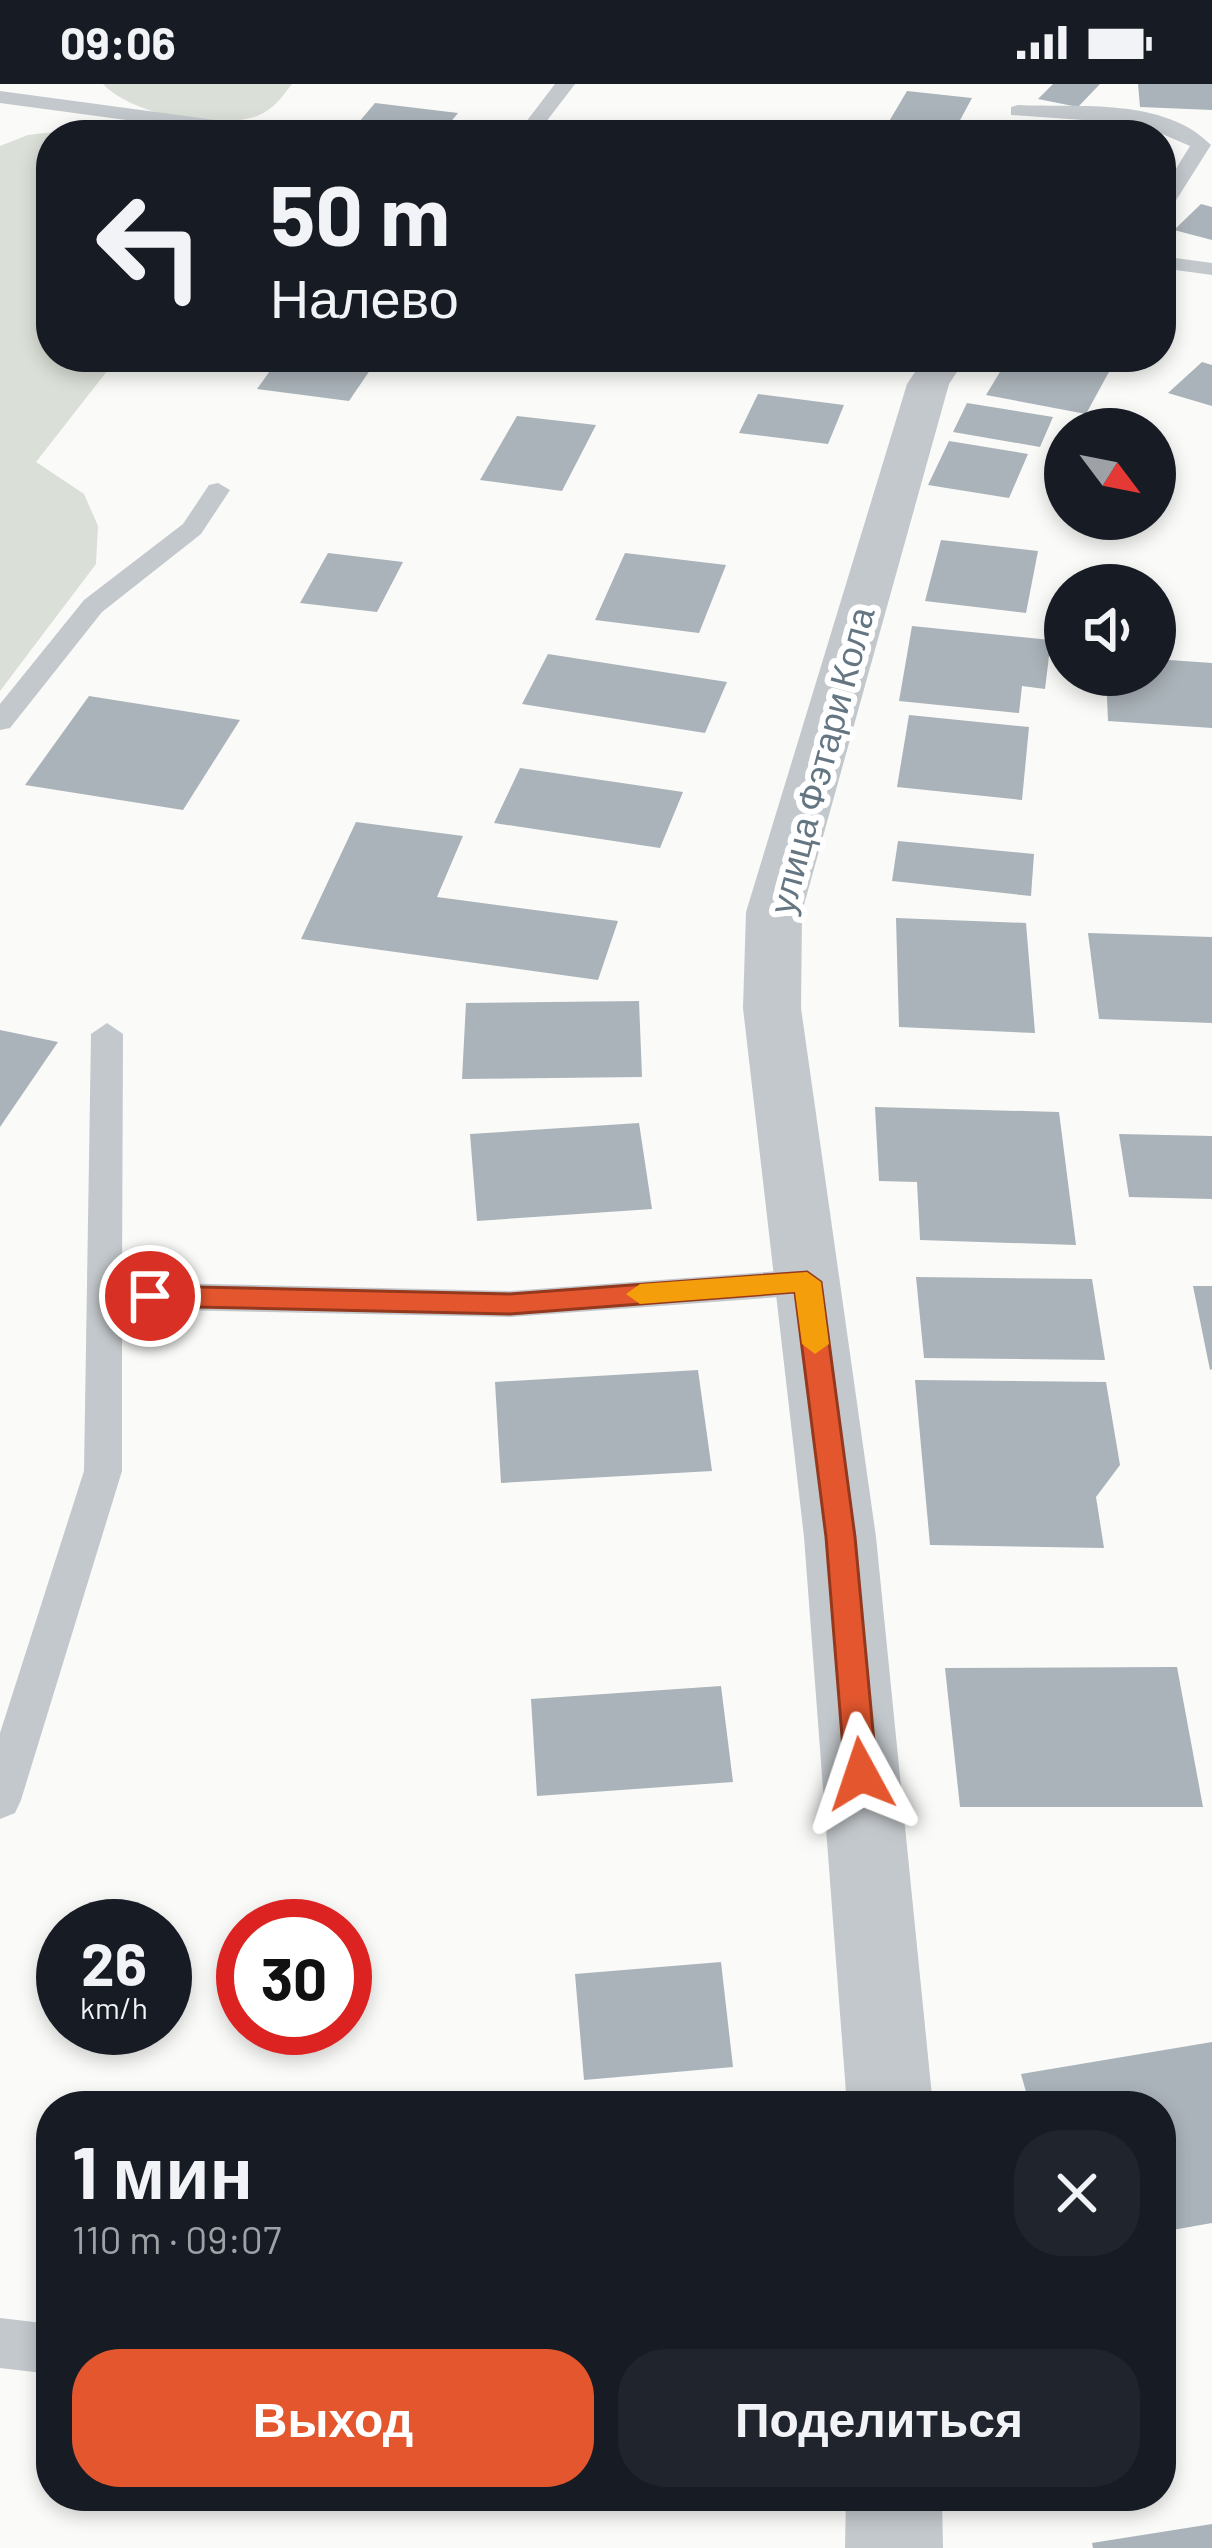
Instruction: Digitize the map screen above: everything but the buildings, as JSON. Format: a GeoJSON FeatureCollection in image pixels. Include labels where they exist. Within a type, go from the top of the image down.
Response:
{"type":"FeatureCollection","features":[{"type":"Feature","properties":{"kind":"street","name":"улица Фэтари Кола"},"geometry":{"type":"LineString","coordinates":[[889,2091],[840,1537],[772,1008],[774,912],[928,384],[936,372]]}},
{"type":"Feature","properties":{"kind":"street"},"geometry":{"type":"LineString","coordinates":[[894,2511],[894,2548]]}},
{"type":"Feature","properties":{"kind":"lane"},"geometry":{"type":"LineString","coordinates":[[537,120],[565,84]]}},
{"type":"Feature","properties":{"kind":"lane"},"geometry":{"type":"LineString","coordinates":[[1016,87],[1019,120]]}},
{"type":"Feature","properties":{"kind":"lane"},"geometry":{"type":"LineString","coordinates":[[0,97],[171,120]]}},
{"type":"Feature","properties":{"kind":"lane"},"geometry":{"type":"LineString","coordinates":[[1018,111],[1142,120]]}},
{"type":"Feature","properties":{"kind":"lane"},"geometry":{"type":"LineString","coordinates":[[1176,128],[1201,145],[1176,185]]}},
{"type":"Feature","properties":{"kind":"lane"},"geometry":{"type":"LineString","coordinates":[[1176,264],[1212,269]]}},
{"type":"Feature","properties":{"kind":"lane"},"geometry":{"type":"LineString","coordinates":[[0,722],[93,606],[192,529],[218,490]]}},
{"type":"Feature","properties":{"kind":"lane"},"geometry":{"type":"LineString","coordinates":[[0,1800],[103,1472],[106,1034]]}},
{"type":"Feature","properties":{"kind":"lane"},"geometry":{"type":"LineString","coordinates":[[105,1295],[510,1304],[807,1282]]}},
{"type":"Feature","properties":{"kind":"lane"},"geometry":{"type":"LineString","coordinates":[[0,2343],[36,2347]]}},
{"type":"Feature","properties":{"kind":"shaded area"},"geometry":{"type":"Polygon","coordinates":[[[103,84],[292,84],[263,113],[240,120],[176,117],[116,95],[103,84]]]}},
{"type":"Feature","properties":{"kind":"shaded area"},"geometry":{"type":"Polygon","coordinates":[[[36,134],[36,372],[106,372],[36,462],[84,494],[98,526],[96,564],[0,691],[0,146],[36,134]]]}},
{"type":"Feature","properties":{"kind":"slow traffic"},"geometry":{"type":"LineString","coordinates":[[640,1294],[807,1282],[815,1344]]}},
{"type":"Feature","properties":{"kind":"route"},"geometry":{"type":"LineString","coordinates":[[150,1296],[510,1304],[807,1282],[840,1537],[861,1774]]}}]}
